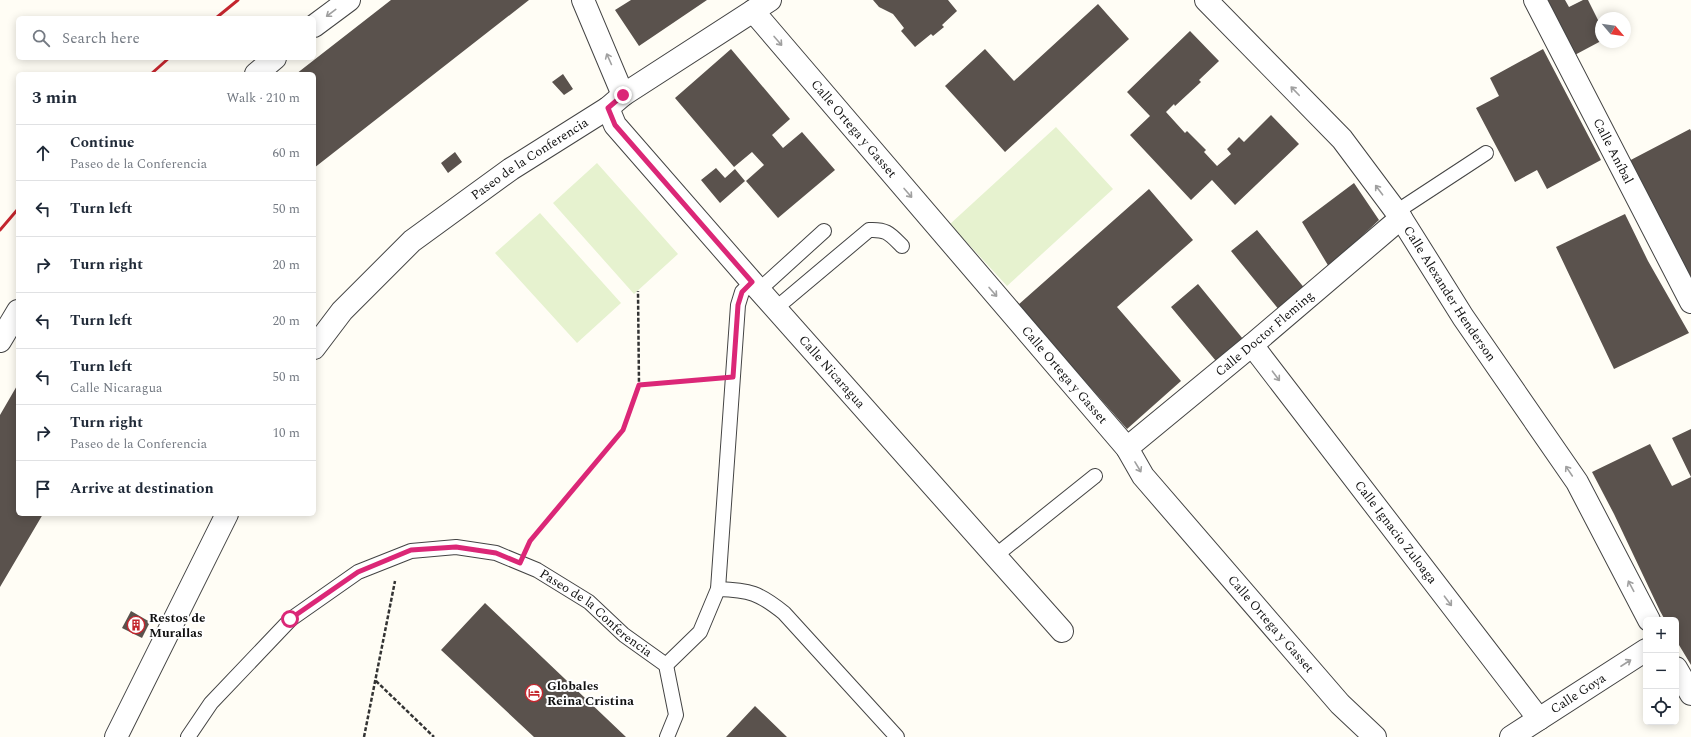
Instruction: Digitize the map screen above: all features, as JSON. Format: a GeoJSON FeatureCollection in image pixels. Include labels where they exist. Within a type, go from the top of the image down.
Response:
{"type":"FeatureCollection","features":[{"type":"Feature","properties":{"kind":"street"},"geometry":{"type":"LineString","coordinates":[[316,25],[349,0]]}},
{"type":"Feature","properties":{"kind":"street","name":"Calle Nicaragua"},"geometry":{"type":"LineString","coordinates":[[583,0],[616,102],[615,125],[775,309],[1062,632]]}},
{"type":"Feature","properties":{"kind":"street","name":"Calle Alexander Henderson"},"geometry":{"type":"LineString","coordinates":[[1206,0],[1342,139],[1398,215],[1463,317],[1577,482],[1648,617]]}},
{"type":"Feature","properties":{"kind":"street","name":"Calle Aníbal"},"geometry":{"type":"LineString","coordinates":[[1535,0],[1691,302]]}},
{"type":"Feature","properties":{"kind":"street","name":"Paseo de la Conferencia"},"geometry":{"type":"LineString","coordinates":[[316,345],[342,311],[412,241],[511,169],[616,102],[761,6]]}},
{"type":"Feature","properties":{"kind":"street","name":"Calle Ortega y Gasset"},"geometry":{"type":"LineString","coordinates":[[761,6],[1127,448],[1143,476],[1340,704],[1375,737]]}},
{"type":"Feature","properties":{"kind":"street"},"geometry":{"type":"LineString","coordinates":[[258,72],[273,60]]}},
{"type":"Feature","properties":{"kind":"street","name":"Calle Doctor Fleming"},"geometry":{"type":"LineString","coordinates":[[1127,448],[1252,345],[1398,215]]}},
{"type":"Feature","properties":{"kind":"street"},"geometry":{"type":"LineString","coordinates":[[0,341],[16,315]]}},
{"type":"Feature","properties":{"kind":"street","name":"Calle Ignacio Zuloaga"},"geometry":{"type":"LineString","coordinates":[[1252,345],[1539,719]]}},
{"type":"Feature","properties":{"kind":"street"},"geometry":{"type":"LineString","coordinates":[[116,737],[226,516]]}},
{"type":"Feature","properties":{"kind":"street","name":"Calle Goya"},"geometry":{"type":"LineString","coordinates":[[1510,737],[1643,652]]}},
{"type":"Feature","properties":{"kind":"street"},"geometry":{"type":"LineString","coordinates":[[1679,673],[1691,694]]}},
{"type":"Feature","properties":{"kind":"lane"},"geometry":{"type":"LineString","coordinates":[[1398,215],[1486,153]]}},
{"type":"Feature","properties":{"kind":"lane"},"geometry":{"type":"LineString","coordinates":[[775,309],[869,230],[881,229],[891,234],[902,246]]}},
{"type":"Feature","properties":{"kind":"lane"},"geometry":{"type":"LineString","coordinates":[[666,665],[700,632],[718,589],[738,305],[742,292],[756,286],[824,231]]}},
{"type":"Feature","properties":{"kind":"lane"},"geometry":{"type":"LineString","coordinates":[[995,556],[1095,476]]}},
{"type":"Feature","properties":{"kind":"lane","name":"Paseo de la Conferencia"},"geometry":{"type":"LineString","coordinates":[[188,737],[211,703],[290,619],[358,572],[411,550],[456,547],[496,553],[537,570],[588,602],[624,634],[666,665],[676,715],[667,737]]}},
{"type":"Feature","properties":{"kind":"lane"},"geometry":{"type":"LineString","coordinates":[[718,589],[742,590],[765,598],[784,613],[897,737]]}},
{"type":"Feature","properties":{"kind":"path"},"geometry":{"type":"LineString","coordinates":[[520,563],[530,541],[623,430],[639,385],[638,290]]}},
{"type":"Feature","properties":{"kind":"path"},"geometry":{"type":"LineString","coordinates":[[639,385],[733,377]]}},
{"type":"Feature","properties":{"kind":"path"},"geometry":{"type":"LineString","coordinates":[[364,737],[400,555]]}},
{"type":"Feature","properties":{"kind":"path"},"geometry":{"type":"LineString","coordinates":[[375,680],[434,737]]}},
{"type":"Feature","properties":{"kind":"green space"},"geometry":{"type":"Polygon","coordinates":[[[1056,127],[1113,189],[1007,286],[950,224],[1056,127]]]}},
{"type":"Feature","properties":{"kind":"green space"},"geometry":{"type":"Polygon","coordinates":[[[597,163],[678,254],[634,294],[553,203],[597,163]]]}},
{"type":"Feature","properties":{"kind":"green space"},"geometry":{"type":"Polygon","coordinates":[[[540,213],[621,303],[577,343],[495,253],[540,213]]]}},
{"type":"Feature","properties":{"kind":"building"},"geometry":{"type":"Polygon","coordinates":[[[391,0],[529,0],[316,166],[316,72],[299,72],[316,60],[316,58],[391,0]]]}},
{"type":"Feature","properties":{"kind":"building"},"geometry":{"type":"Polygon","coordinates":[[[631,0],[707,0],[639,46],[615,10],[631,0]]]}},
{"type":"Feature","properties":{"kind":"building"},"geometry":{"type":"Polygon","coordinates":[[[873,0],[948,0],[957,11],[942,25],[944,27],[933,36],[931,34],[915,47],[901,31],[904,28],[893,14],[879,7],[873,0]]]}},
{"type":"Feature","properties":{"kind":"building"},"geometry":{"type":"Polygon","coordinates":[[[1541,0],[1565,0],[1569,7],[1583,0],[1588,0],[1595,14],[1595,44],[1571,57],[1541,0]]]}},
{"type":"Feature","properties":{"kind":"building"},"geometry":{"type":"Polygon","coordinates":[[[1098,4],[1129,39],[1005,152],[945,86],[985,49],[1014,81],[1098,4]]]}},
{"type":"Feature","properties":{"kind":"building"},"geometry":{"type":"Polygon","coordinates":[[[1190,31],[1219,61],[1199,80],[1201,82],[1175,106],[1174,104],[1166,112],[1185,133],[1187,131],[1206,150],[1204,152],[1217,166],[1231,154],[1227,149],[1239,137],[1244,142],[1271,115],[1299,144],[1235,205],[1212,180],[1191,200],[1130,135],[1150,116],[1127,92],[1190,31]]]}},
{"type":"Feature","properties":{"kind":"building"},"geometry":{"type":"Polygon","coordinates":[[[731,49],[790,119],[772,135],[783,148],[802,132],[835,170],[778,218],[746,181],[764,165],[752,152],[734,167],[675,98],[731,49]]]}},
{"type":"Feature","properties":{"kind":"building"},"geometry":{"type":"Polygon","coordinates":[[[1543,49],[1601,160],[1547,189],[1537,170],[1515,182],[1476,108],[1499,96],[1490,78],[1543,49]]]}},
{"type":"Feature","properties":{"kind":"building"},"geometry":{"type":"Polygon","coordinates":[[[563,74],[573,89],[564,95],[552,82],[563,74]]]}},
{"type":"Feature","properties":{"kind":"building"},"geometry":{"type":"Polygon","coordinates":[[[1690,129],[1691,131],[1691,287],[1625,163],[1690,129]]]}},
{"type":"Feature","properties":{"kind":"building"},"geometry":{"type":"Polygon","coordinates":[[[455,152],[462,162],[448,173],[441,163],[455,152]]]}},
{"type":"Feature","properties":{"kind":"building"},"geometry":{"type":"Polygon","coordinates":[[[716,168],[725,178],[735,169],[745,181],[720,203],[701,180],[716,168]]]}},
{"type":"Feature","properties":{"kind":"building"},"geometry":{"type":"Polygon","coordinates":[[[1354,183],[1379,220],[1329,267],[1302,222],[1354,183]]]}},
{"type":"Feature","properties":{"kind":"building"},"geometry":{"type":"Polygon","coordinates":[[[1149,189],[1193,240],[1117,307],[1181,381],[1127,429],[1018,305],[1149,189]]]}},
{"type":"Feature","properties":{"kind":"building"},"geometry":{"type":"Polygon","coordinates":[[[1625,214],[1648,261],[1689,333],[1614,369],[1556,247],[1625,214]]]}},
{"type":"Feature","properties":{"kind":"building"},"geometry":{"type":"Polygon","coordinates":[[[1257,230],[1306,290],[1280,311],[1231,251],[1257,230]]]}},
{"type":"Feature","properties":{"kind":"building"},"geometry":{"type":"Polygon","coordinates":[[[1198,284],[1243,339],[1216,361],[1171,307],[1198,284]]]}},
{"type":"Feature","properties":{"kind":"building"},"geometry":{"type":"Polygon","coordinates":[[[16,387],[16,516],[42,516],[0,587],[0,415],[16,387]]]}},
{"type":"Feature","properties":{"kind":"building"},"geometry":{"type":"Polygon","coordinates":[[[1691,429],[1691,477],[1672,438],[1691,429]]]}},
{"type":"Feature","properties":{"kind":"building"},"geometry":{"type":"Polygon","coordinates":[[[1650,444],[1672,486],[1691,477],[1691,665],[1679,645],[1679,617],[1663,617],[1614,514],[1592,472],[1650,444]]]}},
{"type":"Feature","properties":{"kind":"building","name":"Globales Reina Cristina"},"geometry":{"type":"Polygon","coordinates":[[[485,603],[626,737],[534,737],[441,650],[485,603]]]}},
{"type":"Feature","properties":{"kind":"building","name":"Restos de Murallas"},"geometry":{"type":"Polygon","coordinates":[[[131,611],[150,622],[142,638],[122,628],[131,611]]]}},
{"type":"Feature","properties":{"kind":"building"},"geometry":{"type":"Polygon","coordinates":[[[755,706],[787,737],[726,737],[755,706]]]}},
{"type":"Feature","properties":{"kind":"railway"},"geometry":{"type":"LineString","coordinates":[[218,16],[238,0]]}},
{"type":"Feature","properties":{"kind":"railway"},"geometry":{"type":"LineString","coordinates":[[153,72],[167,60]]}},
{"type":"Feature","properties":{"kind":"railway"},"geometry":{"type":"LineString","coordinates":[[0,230],[16,211]]}},
{"type":"Feature","properties":{"kind":"place","name":"Restos de Murallas"},"geometry":{"type":"Point","coordinates":[136,625]}},
{"type":"Feature","properties":{"kind":"place","name":"Globales Reina Cristina"},"geometry":{"type":"Point","coordinates":[534,693]}},
{"type":"Feature","properties":{"kind":"route"},"geometry":{"type":"LineString","coordinates":[[290,619],[358,572],[411,550],[456,547],[496,553],[520,563],[530,541],[623,430],[639,385],[733,377],[738,305],[742,292],[752,282],[615,125],[608,108],[623,95]]}}]}
